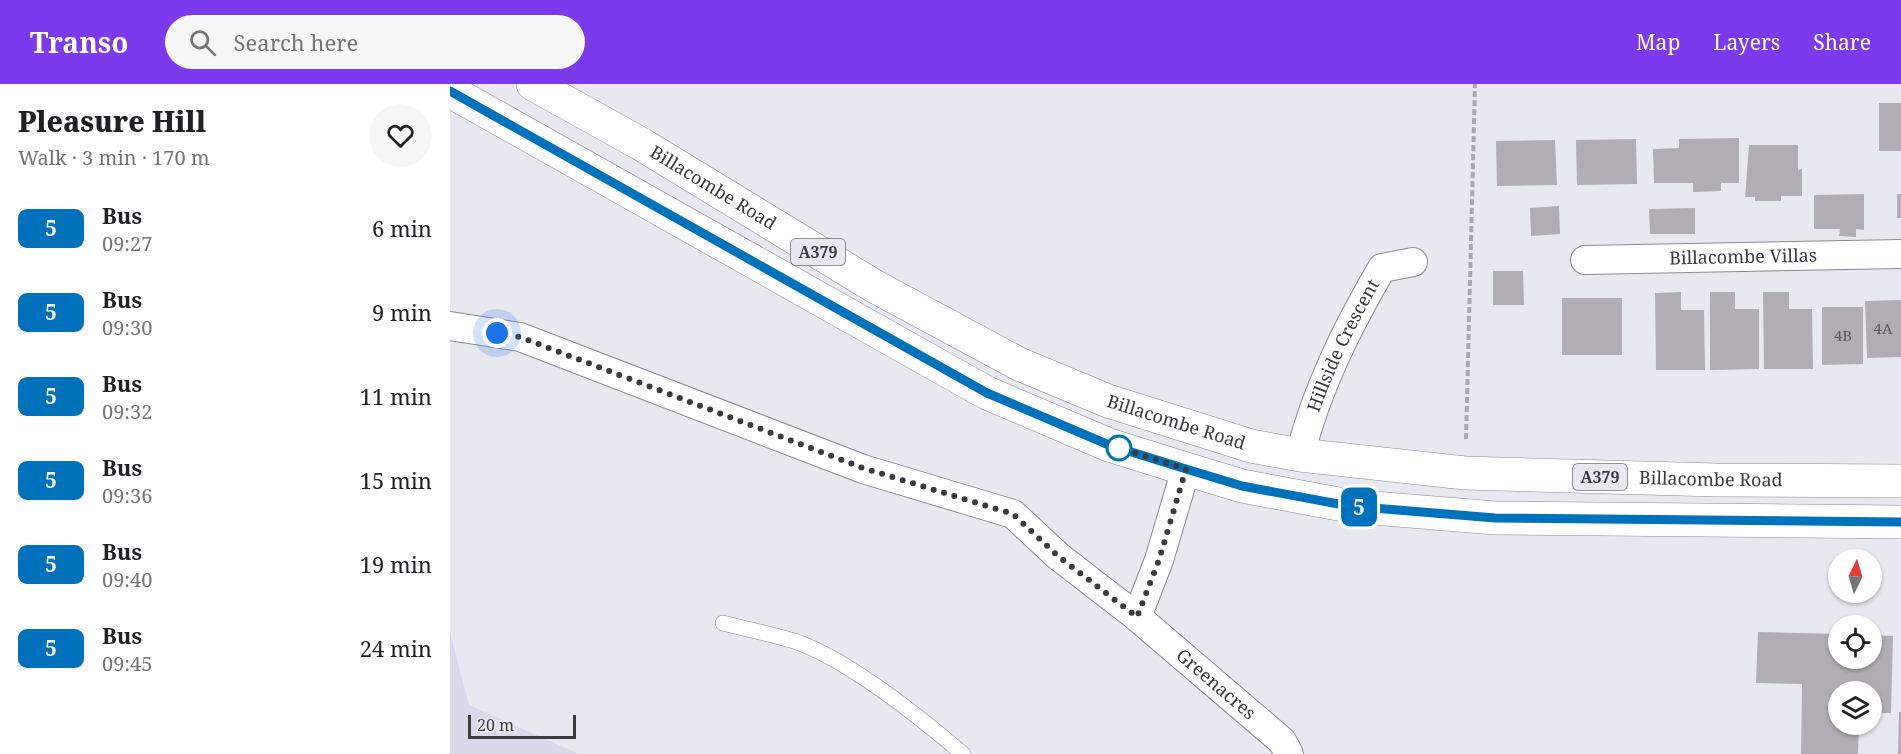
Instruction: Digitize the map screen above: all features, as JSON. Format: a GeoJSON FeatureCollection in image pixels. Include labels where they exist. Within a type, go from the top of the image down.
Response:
{"type":"FeatureCollection","features":[{"type":"Feature","properties":{"kind":"main road","name":"Billacombe Road"},"geometry":{"type":"LineString","coordinates":[[533,84],[641,144],[874,286],[1019,364],[1108,401],[1251,446],[1300,455],[1465,473],[1717,480],[1901,481]]}},
{"type":"Feature","properties":{"kind":"main road","name":"A379"},"geometry":{"type":"LineString","coordinates":[[450,90],[987,393],[1109,445],[1242,486],[1349,506],[1495,518],[1901,522]]}},
{"type":"Feature","properties":{"kind":"street","name":"Billacombe Villas"},"geometry":{"type":"LineString","coordinates":[[1585,260],[1901,254]]}},
{"type":"Feature","properties":{"kind":"street","name":"Hillside Crescent"},"geometry":{"type":"LineString","coordinates":[[1300,455],[1312,411],[1349,325],[1382,268],[1413,262]]}},
{"type":"Feature","properties":{"kind":"street","name":"Greenacres"},"geometry":{"type":"LineString","coordinates":[[450,326],[520,337],[863,468],[1013,514],[1058,556],[1137,617],[1282,741],[1289,754]]}},
{"type":"Feature","properties":{"kind":"street"},"geometry":{"type":"LineString","coordinates":[[1137,617],[1159,560],[1186,469]]}},
{"type":"Feature","properties":{"kind":"lane"},"geometry":{"type":"LineString","coordinates":[[723,623],[795,642],[823,654],[891,698],[963,754]]}},
{"type":"Feature","properties":{"kind":"path"},"geometry":{"type":"LineString","coordinates":[[1465,473],[1475,84]]}},
{"type":"Feature","properties":{"kind":"shaded area"},"geometry":{"type":"Polygon","coordinates":[[[450,632],[469,705],[579,754],[450,754],[450,632]]]}},
{"type":"Feature","properties":{"kind":"building"},"geometry":{"type":"Polygon","coordinates":[[[1879,103],[1901,103],[1901,151],[1879,151],[1879,103]]]}},
{"type":"Feature","properties":{"kind":"building"},"geometry":{"type":"Polygon","coordinates":[[[1739,138],[1739,183],[1721,183],[1721,191],[1693,192],[1693,183],[1654,183],[1653,149],[1679,148],[1679,139],[1739,138]]]}},
{"type":"Feature","properties":{"kind":"building"},"geometry":{"type":"Polygon","coordinates":[[[1636,139],[1637,184],[1577,185],[1576,140],[1636,139]]]}},
{"type":"Feature","properties":{"kind":"building"},"geometry":{"type":"Polygon","coordinates":[[[1555,140],[1557,185],[1497,186],[1496,141],[1555,140]]]}},
{"type":"Feature","properties":{"kind":"building"},"geometry":{"type":"Polygon","coordinates":[[[1749,145],[1798,145],[1798,170],[1802,169],[1802,196],[1781,196],[1781,201],[1755,201],[1755,197],[1745,197],[1749,145]]]}},
{"type":"Feature","properties":{"kind":"building"},"geometry":{"type":"Polygon","coordinates":[[[1864,194],[1864,230],[1856,229],[1856,237],[1839,236],[1840,229],[1814,229],[1814,195],[1864,194]]]}},
{"type":"Feature","properties":{"kind":"building"},"geometry":{"type":"Polygon","coordinates":[[[1897,194],[1901,194],[1901,218],[1897,218],[1897,194]]]}},
{"type":"Feature","properties":{"kind":"building"},"geometry":{"type":"Polygon","coordinates":[[[1559,206],[1560,234],[1531,236],[1530,208],[1559,206]]]}},
{"type":"Feature","properties":{"kind":"building"},"geometry":{"type":"Polygon","coordinates":[[[1695,208],[1695,234],[1650,234],[1649,209],[1695,208]]]}},
{"type":"Feature","properties":{"kind":"building"},"geometry":{"type":"Polygon","coordinates":[[[1493,271],[1523,271],[1524,305],[1493,305],[1493,271]]]}},
{"type":"Feature","properties":{"kind":"building"},"geometry":{"type":"Polygon","coordinates":[[[1681,292],[1681,310],[1704,310],[1705,370],[1656,370],[1655,293],[1681,292]]]}},
{"type":"Feature","properties":{"kind":"building"},"geometry":{"type":"Polygon","coordinates":[[[1710,292],[1735,292],[1735,309],[1759,309],[1759,369],[1710,370],[1710,292]]]}},
{"type":"Feature","properties":{"kind":"building"},"geometry":{"type":"Polygon","coordinates":[[[1763,292],[1789,292],[1789,309],[1812,309],[1813,369],[1764,369],[1763,292]]]}},
{"type":"Feature","properties":{"kind":"building"},"geometry":{"type":"Polygon","coordinates":[[[1562,298],[1622,298],[1622,355],[1562,355],[1562,298]]]}},
{"type":"Feature","properties":{"kind":"building"},"geometry":{"type":"Polygon","coordinates":[[[1901,300],[1901,357],[1867,358],[1865,301],[1901,300]]]}},
{"type":"Feature","properties":{"kind":"building"},"geometry":{"type":"Polygon","coordinates":[[[1822,307],[1863,307],[1863,364],[1822,365],[1822,307]]]}},
{"type":"Feature","properties":{"kind":"building"},"geometry":{"type":"Polygon","coordinates":[[[1758,632],[1828,634],[1828,669],[1882,669],[1882,635],[1893,636],[1891,713],[1882,713],[1882,681],[1828,681],[1828,735],[1859,735],[1858,754],[1801,754],[1802,684],[1756,683],[1758,632]]]}},
{"type":"Feature","properties":{"kind":"building"},"geometry":{"type":"Polygon","coordinates":[[[1899,712],[1901,712],[1901,754],[1898,754],[1899,712]]]}},
{"type":"Feature","properties":{"kind":"bus line","name":"5"},"geometry":{"type":"LineString","coordinates":[[450,91],[987,393],[1109,445],[1242,486],[1349,506],[1495,518],[1901,522]]}},
{"type":"Feature","properties":{"kind":"route"},"geometry":{"type":"LineString","coordinates":[[497,333],[520,337],[863,468],[1013,514],[1058,556],[1137,617],[1159,560],[1186,469],[1119,448]]}}]}
